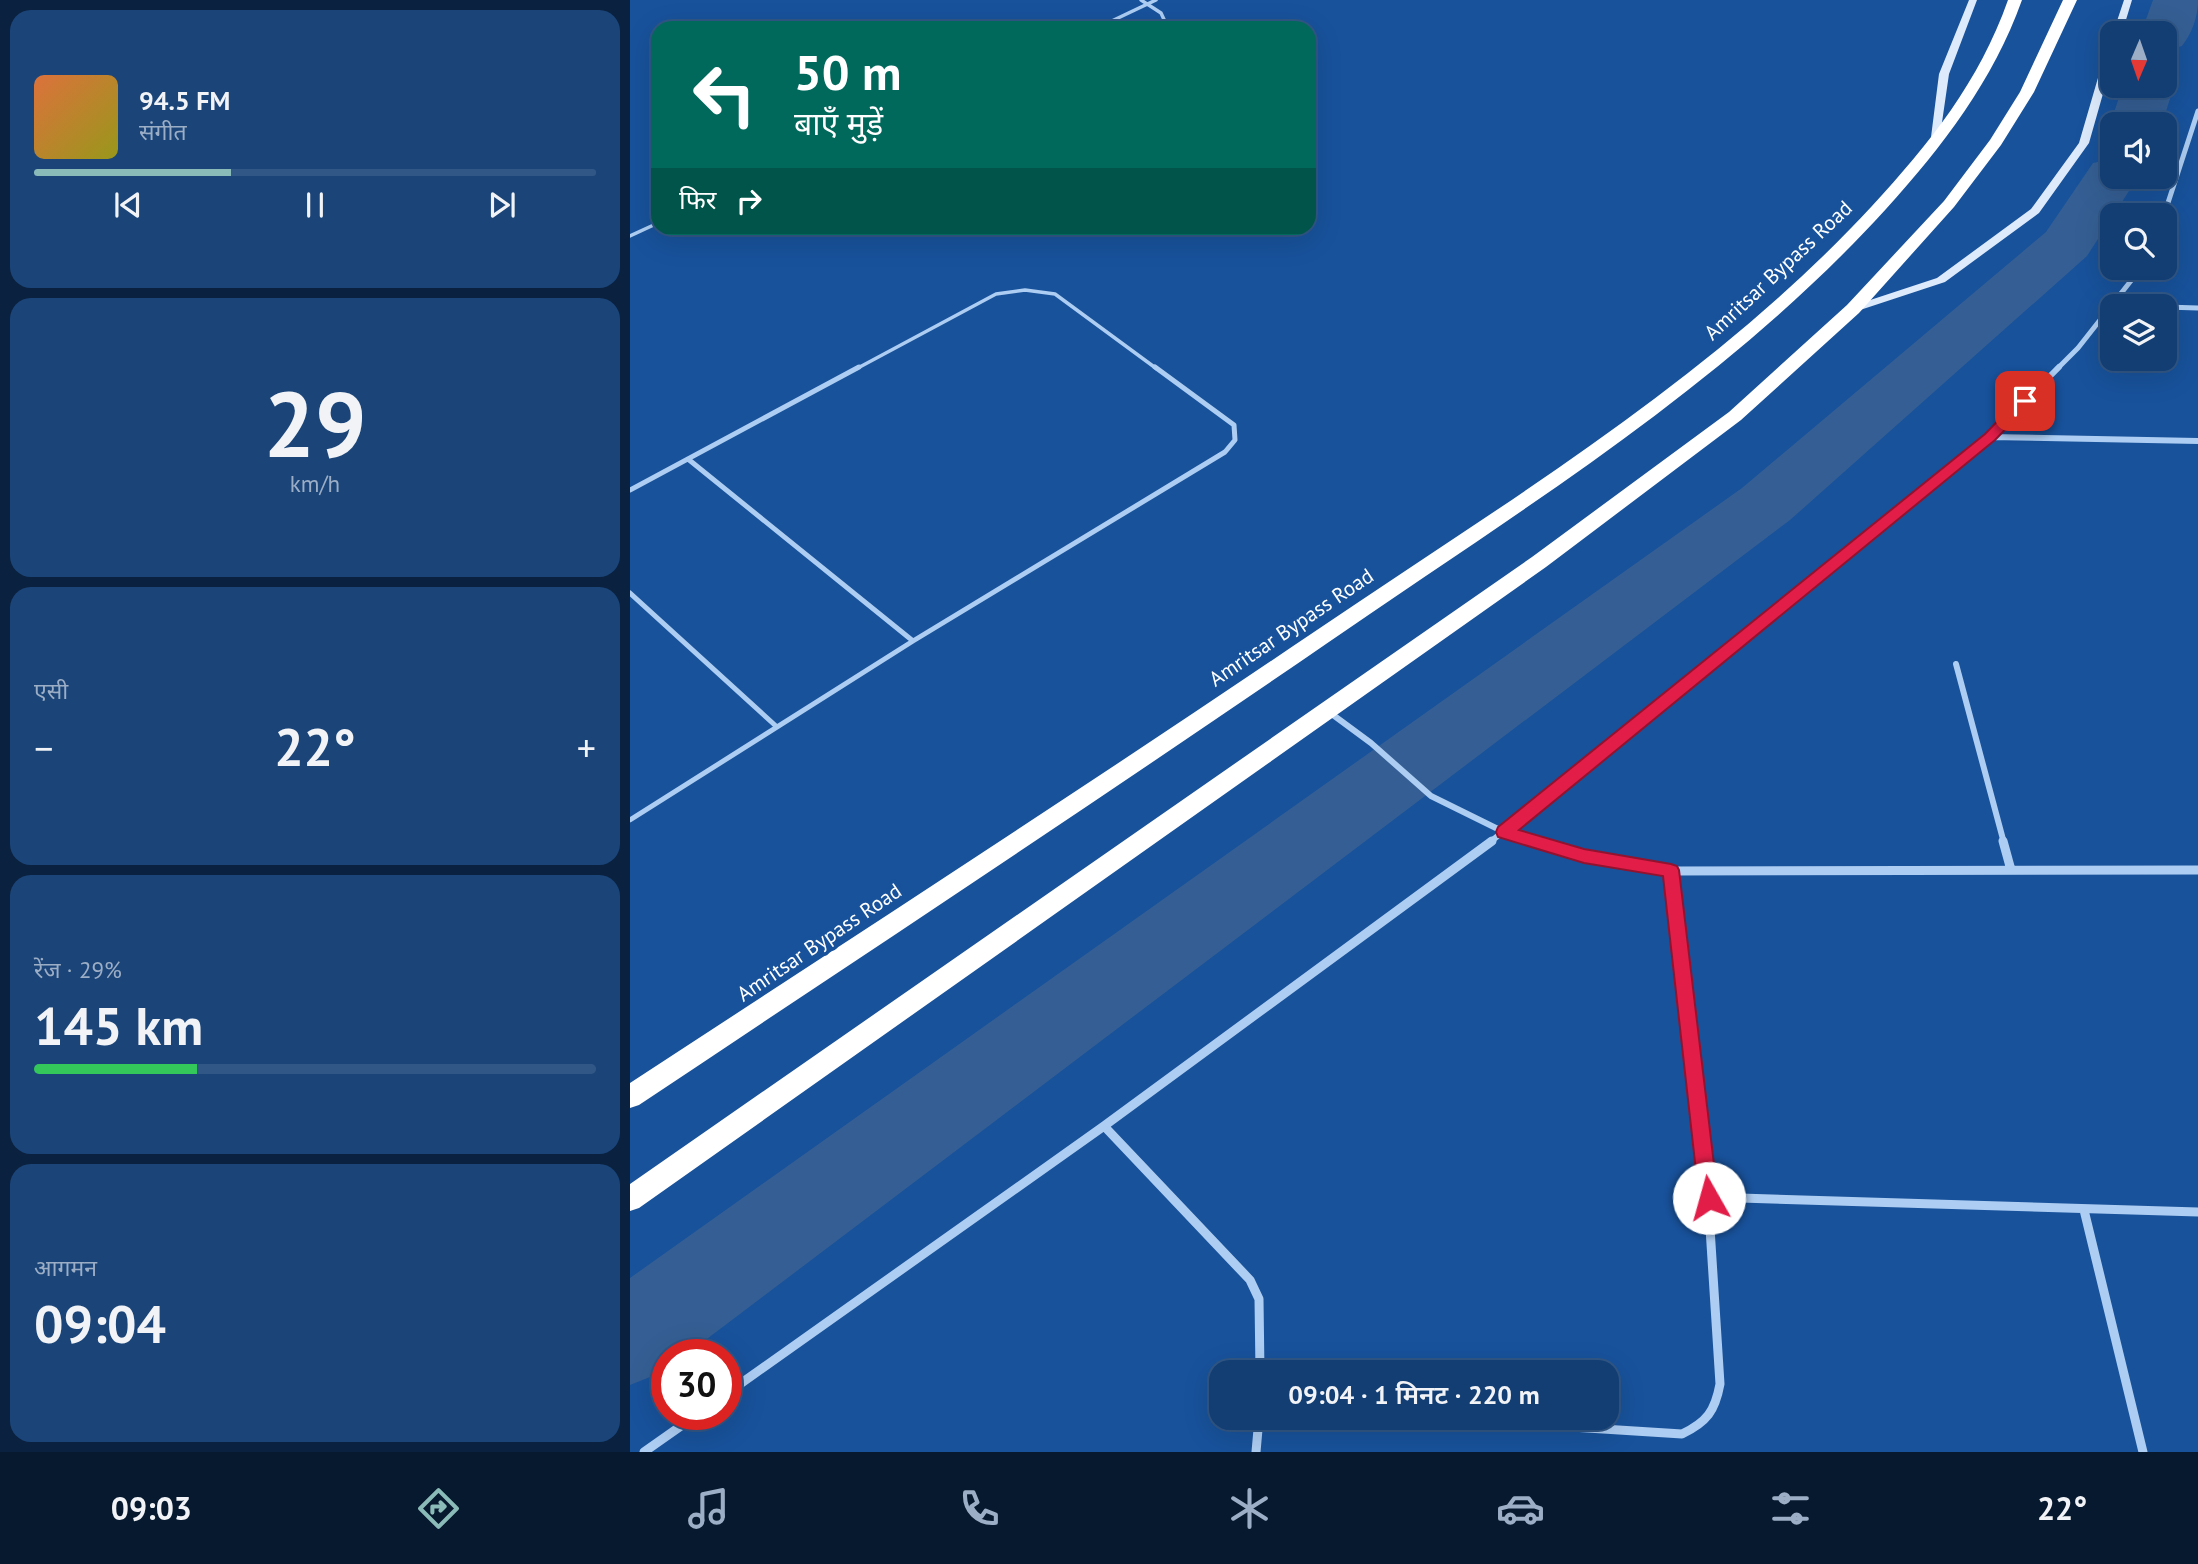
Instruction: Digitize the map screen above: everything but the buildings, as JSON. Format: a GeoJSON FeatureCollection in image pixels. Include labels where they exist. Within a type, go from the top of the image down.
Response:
{"type":"FeatureCollection","features":[{"type":"Feature","properties":{"kind":"highway","name":"Amritsar Bypass Road"},"geometry":{"type":"LineString","coordinates":[[630,1097],[1276,668],[1630,425],[1727,352],[1817,273],[1876,212],[1934,143],[1998,48],[2015,0]]}},
{"type":"Feature","properties":{"kind":"highway"},"geometry":{"type":"LineString","coordinates":[[630,1199],[1539,562],[1735,416],[1853,309],[1949,204],[1996,142],[2027,92],[2070,0]]}},
{"type":"Feature","properties":{"kind":"main road"},"geometry":{"type":"LineString","coordinates":[[1934,143],[1944,74],[1973,0]]}},
{"type":"Feature","properties":{"kind":"main road"},"geometry":{"type":"LineString","coordinates":[[2121,21],[2128,0]]}},
{"type":"Feature","properties":{"kind":"main road"},"geometry":{"type":"LineString","coordinates":[[1853,309],[1941,281],[2035,211],[2084,143],[2100,88]]}},
{"type":"Feature","properties":{"kind":"street"},"geometry":{"type":"LineString","coordinates":[[2168,203],[2198,111]]}},
{"type":"Feature","properties":{"kind":"street"},"geometry":{"type":"LineString","coordinates":[[2120,294],[2132,280]]}},
{"type":"Feature","properties":{"kind":"street"},"geometry":{"type":"LineString","coordinates":[[2177,307],[2198,308]]}},
{"type":"Feature","properties":{"kind":"street"},"geometry":{"type":"LineString","coordinates":[[742,1383],[1104,1126],[1504,832],[1990,437],[2078,348],[2100,320]]}},
{"type":"Feature","properties":{"kind":"street"},"geometry":{"type":"LineString","coordinates":[[1990,437],[2198,441]]}},
{"type":"Feature","properties":{"kind":"street"},"geometry":{"type":"LineString","coordinates":[[1956,664],[2011,870]]}},
{"type":"Feature","properties":{"kind":"street"},"geometry":{"type":"LineString","coordinates":[[1326,710],[1371,743],[1431,796],[1504,832],[1584,856],[1671,870],[2198,870]]}},
{"type":"Feature","properties":{"kind":"street"},"geometry":{"type":"LineString","coordinates":[[1619,1430],[1682,1434],[1703,1425],[1716,1410],[1720,1384],[1709,1198],[1671,870]]}},
{"type":"Feature","properties":{"kind":"street"},"geometry":{"type":"LineString","coordinates":[[1104,1126],[1250,1280],[1259,1299],[1260,1360]]}},
{"type":"Feature","properties":{"kind":"street"},"geometry":{"type":"LineString","coordinates":[[1709,1198],[2198,1212]]}},
{"type":"Feature","properties":{"kind":"street"},"geometry":{"type":"LineString","coordinates":[[2084,1210],[2143,1452]]}},
{"type":"Feature","properties":{"kind":"street"},"geometry":{"type":"LineString","coordinates":[[644,1452],[675,1430]]}},
{"type":"Feature","properties":{"kind":"street"},"geometry":{"type":"LineString","coordinates":[[1256,1452],[1258,1430]]}},
{"type":"Feature","properties":{"kind":"lane"},"geometry":{"type":"LineString","coordinates":[[1141,0],[1161,13],[1165,21]]}},
{"type":"Feature","properties":{"kind":"lane"},"geometry":{"type":"LineString","coordinates":[[1112,21],[1156,0]]}},
{"type":"Feature","properties":{"kind":"lane"},"geometry":{"type":"LineString","coordinates":[[630,236],[651,226]]}},
{"type":"Feature","properties":{"kind":"lane"},"geometry":{"type":"LineString","coordinates":[[630,490],[996,295],[1027,289],[1055,294],[1234,425],[1238,434],[1236,441],[1225,452],[913,641],[630,820]]}},
{"type":"Feature","properties":{"kind":"lane"},"geometry":{"type":"LineString","coordinates":[[688,459],[913,641]]}},
{"type":"Feature","properties":{"kind":"lane"},"geometry":{"type":"LineString","coordinates":[[630,593],[777,727]]}},
{"type":"Feature","properties":{"kind":"waterway"},"geometry":{"type":"LineString","coordinates":[[2170,21],[2177,0]]}},
{"type":"Feature","properties":{"kind":"waterway"},"geometry":{"type":"LineString","coordinates":[[2140,112],[2144,98]]}},
{"type":"Feature","properties":{"kind":"waterway"},"geometry":{"type":"LineString","coordinates":[[630,1337],[1766,504],[2067,244],[2103,189]]}},
{"type":"Feature","properties":{"kind":"route"},"geometry":{"type":"LineString","coordinates":[[1709,1198],[1671,870],[1584,856],[1504,832],[1990,437],[2025,401]]}}]}
